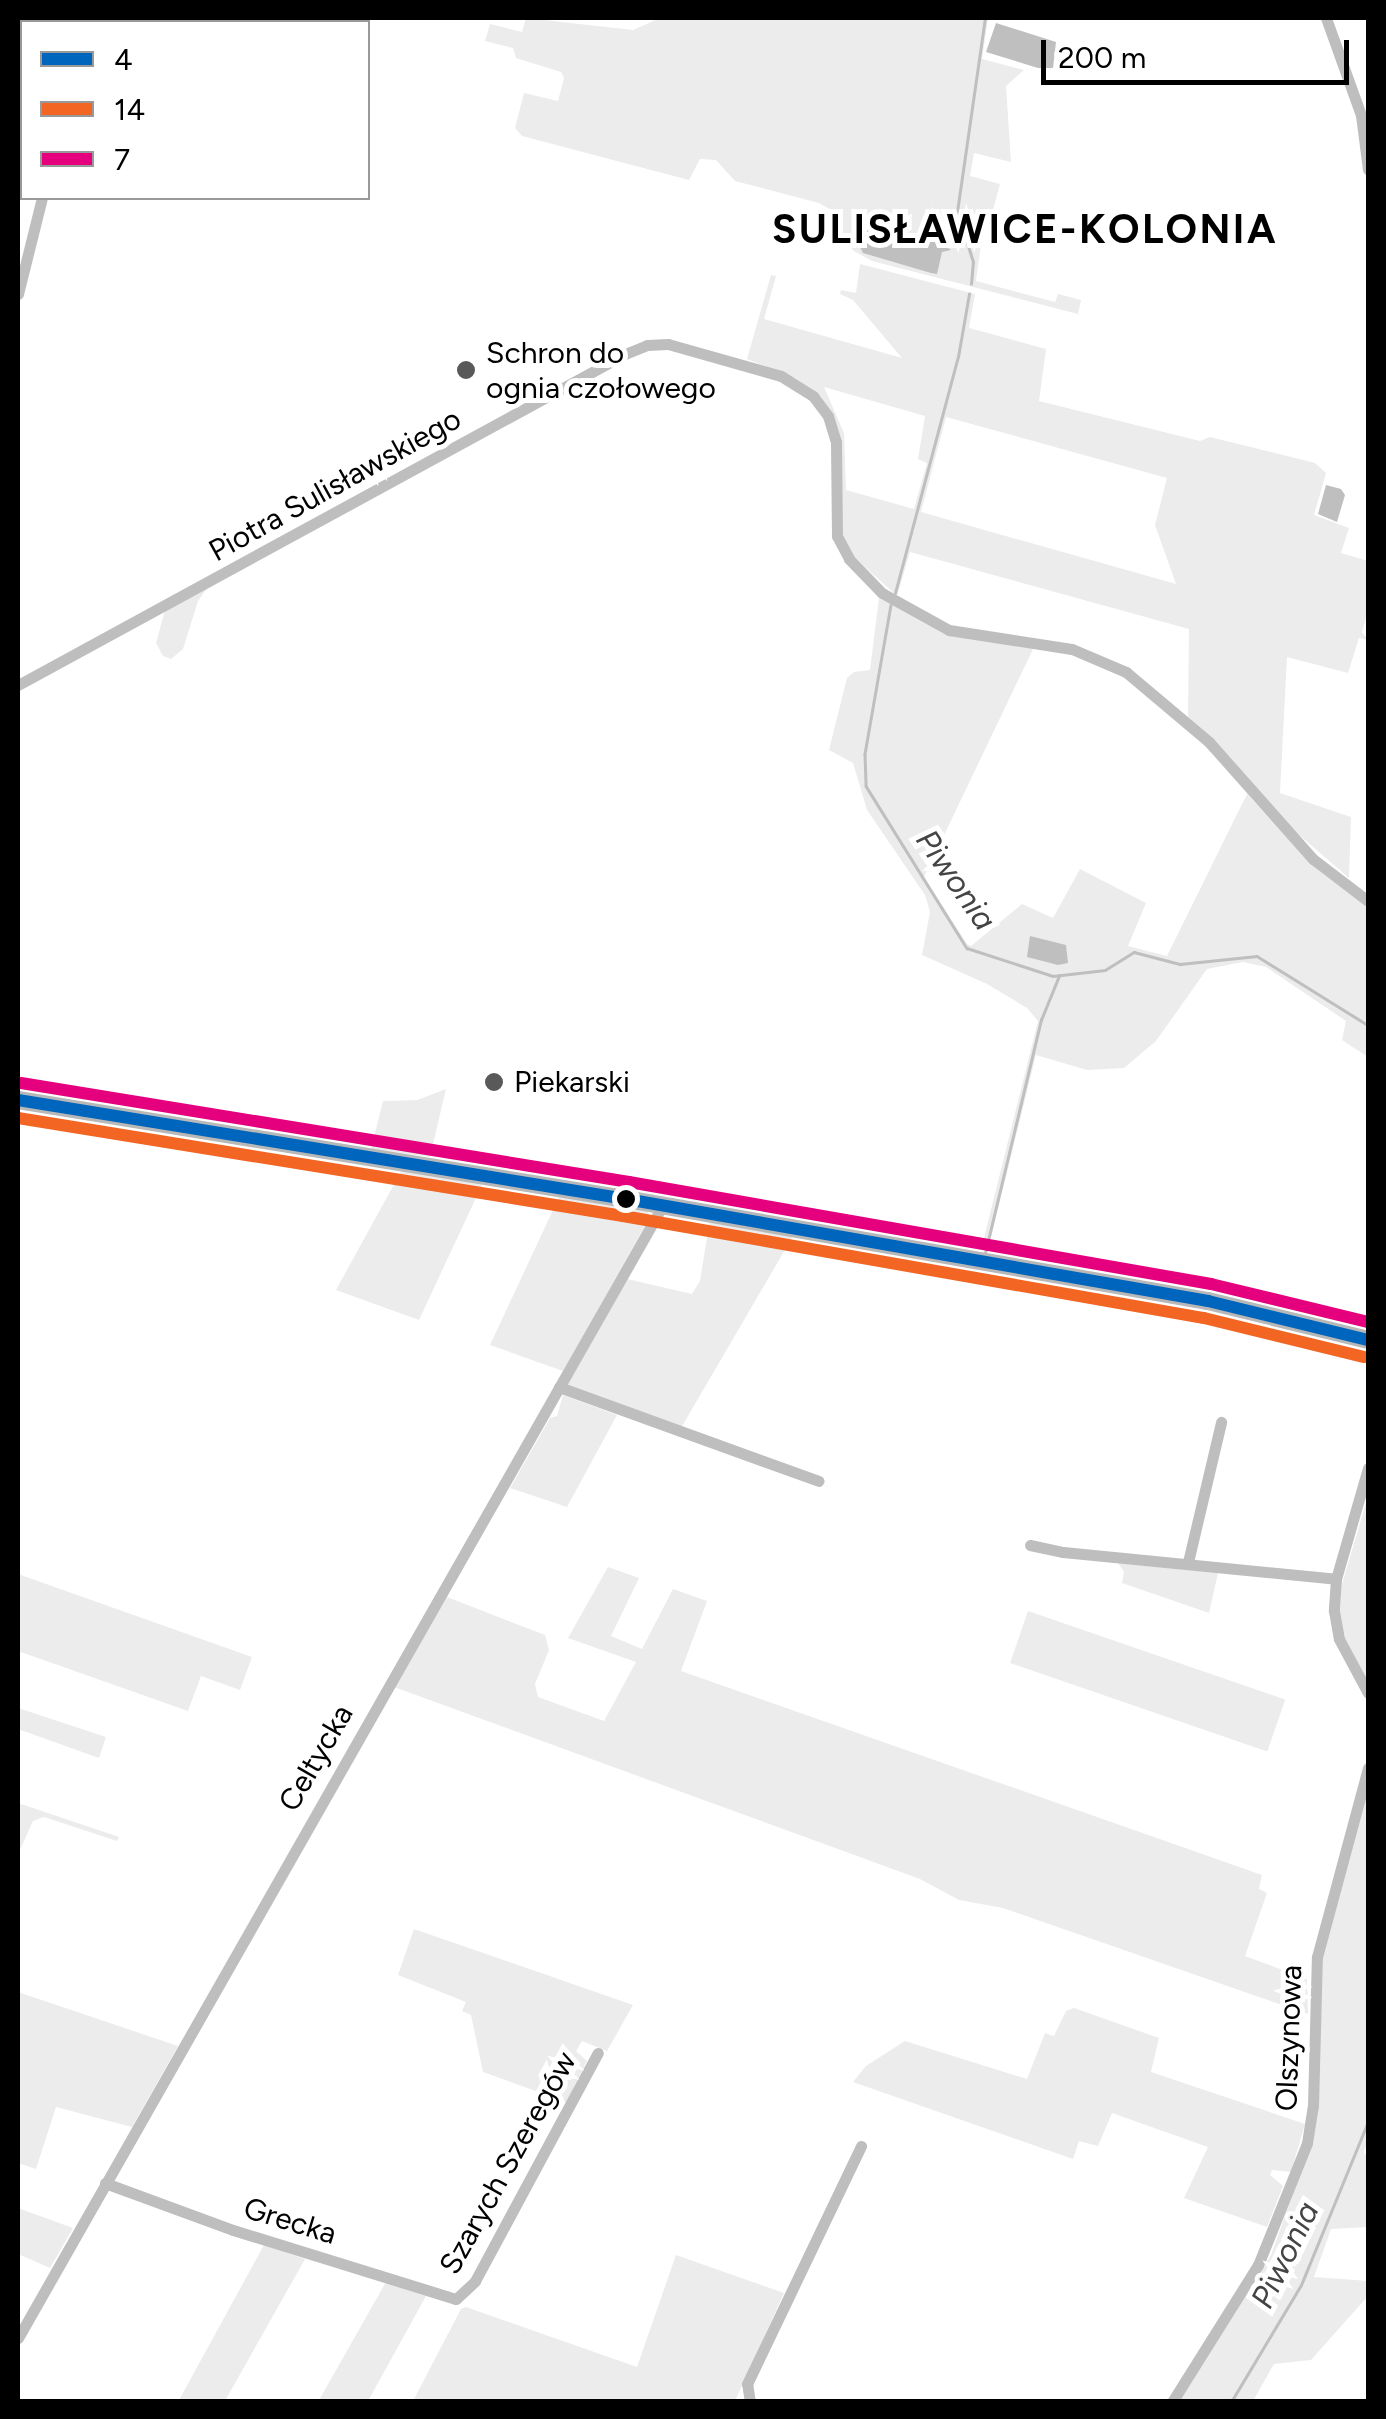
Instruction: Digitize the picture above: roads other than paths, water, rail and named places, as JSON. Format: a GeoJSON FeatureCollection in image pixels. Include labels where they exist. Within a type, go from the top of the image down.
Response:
{"type":"FeatureCollection","features":[{"type":"Feature","properties":{"kind":"street"},"geometry":{"type":"LineString","coordinates":[[1326,18],[1361,115],[1368,170]]}},
{"type":"Feature","properties":{"kind":"street"},"geometry":{"type":"LineString","coordinates":[[18,294],[42,200]]}},
{"type":"Feature","properties":{"kind":"street","name":"Piotra Sulisławskiego"},"geometry":{"type":"LineString","coordinates":[[18,685],[625,354],[647,345],[668,344],[782,376],[813,396],[828,416],[836,442],[837,536],[848,559],[882,593],[949,630],[1072,649],[1126,672],[1209,742],[1313,859],[1368,901]]}},
{"type":"Feature","properties":{"kind":"street"},"geometry":{"type":"LineString","coordinates":[[18,1100],[663,1205],[1208,1301],[1368,1340]]}},
{"type":"Feature","properties":{"kind":"street","name":"Celtycka"},"geometry":{"type":"LineString","coordinates":[[18,2338],[663,1205]]}},
{"type":"Feature","properties":{"kind":"street"},"geometry":{"type":"LineString","coordinates":[[559,1387],[819,1480]]}},
{"type":"Feature","properties":{"kind":"street"},"geometry":{"type":"LineString","coordinates":[[1188,1562],[1221,1422]]}},
{"type":"Feature","properties":{"kind":"street"},"geometry":{"type":"LineString","coordinates":[[1368,1468],[1336,1579],[1334,1611],[1339,1639],[1368,1693]]}},
{"type":"Feature","properties":{"kind":"street"},"geometry":{"type":"LineString","coordinates":[[1030,1545],[1062,1552],[1336,1579]]}},
{"type":"Feature","properties":{"kind":"street","name":"Olszynowa"},"geometry":{"type":"LineString","coordinates":[[1172,2402],[1258,2266],[1304,2154],[1313,2106],[1316,1957],[1368,1768]]}},
{"type":"Feature","properties":{"kind":"street","name":"Szarych Szeregów"},"geometry":{"type":"LineString","coordinates":[[461,2297],[475,2282],[598,2053]]}},
{"type":"Feature","properties":{"kind":"street"},"geometry":{"type":"LineString","coordinates":[[748,2398],[751,2374],[862,2146]]}},
{"type":"Feature","properties":{"kind":"street","name":"Grecka"},"geometry":{"type":"LineString","coordinates":[[104,2183],[441,2297],[461,2297]]}},
{"type":"Feature","properties":{"kind":"waterway","name":"Piwonia"},"geometry":{"type":"LineString","coordinates":[[971,284],[973,262],[957,212],[985,18]]}},
{"type":"Feature","properties":{"kind":"waterway","name":"Piwonia"},"geometry":{"type":"LineString","coordinates":[[895,593],[958,357],[969,294]]}},
{"type":"Feature","properties":{"kind":"waterway","name":"Piwonia"},"geometry":{"type":"LineString","coordinates":[[891,605],[865,754],[866,786],[967,948],[1053,976],[1105,970],[1134,952],[1180,964],[1257,956],[1368,1025]]}},
{"type":"Feature","properties":{"kind":"waterway"},"geometry":{"type":"LineString","coordinates":[[985,1253],[1041,1020],[1059,976]]}},
{"type":"Feature","properties":{"kind":"waterway","name":"Piwonia"},"geometry":{"type":"LineString","coordinates":[[1231,2402],[1301,2285],[1368,2122]]}},
{"type":"Feature","properties":{"kind":"place","name":"Schron do ognia czołowego"},"geometry":{"type":"Point","coordinates":[466,370]}},
{"type":"Feature","properties":{"kind":"place","name":"Piekarski"},"geometry":{"type":"Point","coordinates":[494,1082]}},
{"type":"Feature","properties":{"kind":"district","name":"SULISŁAWICE-KOLONIA"},"geometry":{"type":"Point","coordinates":[1025,229]}}]}
